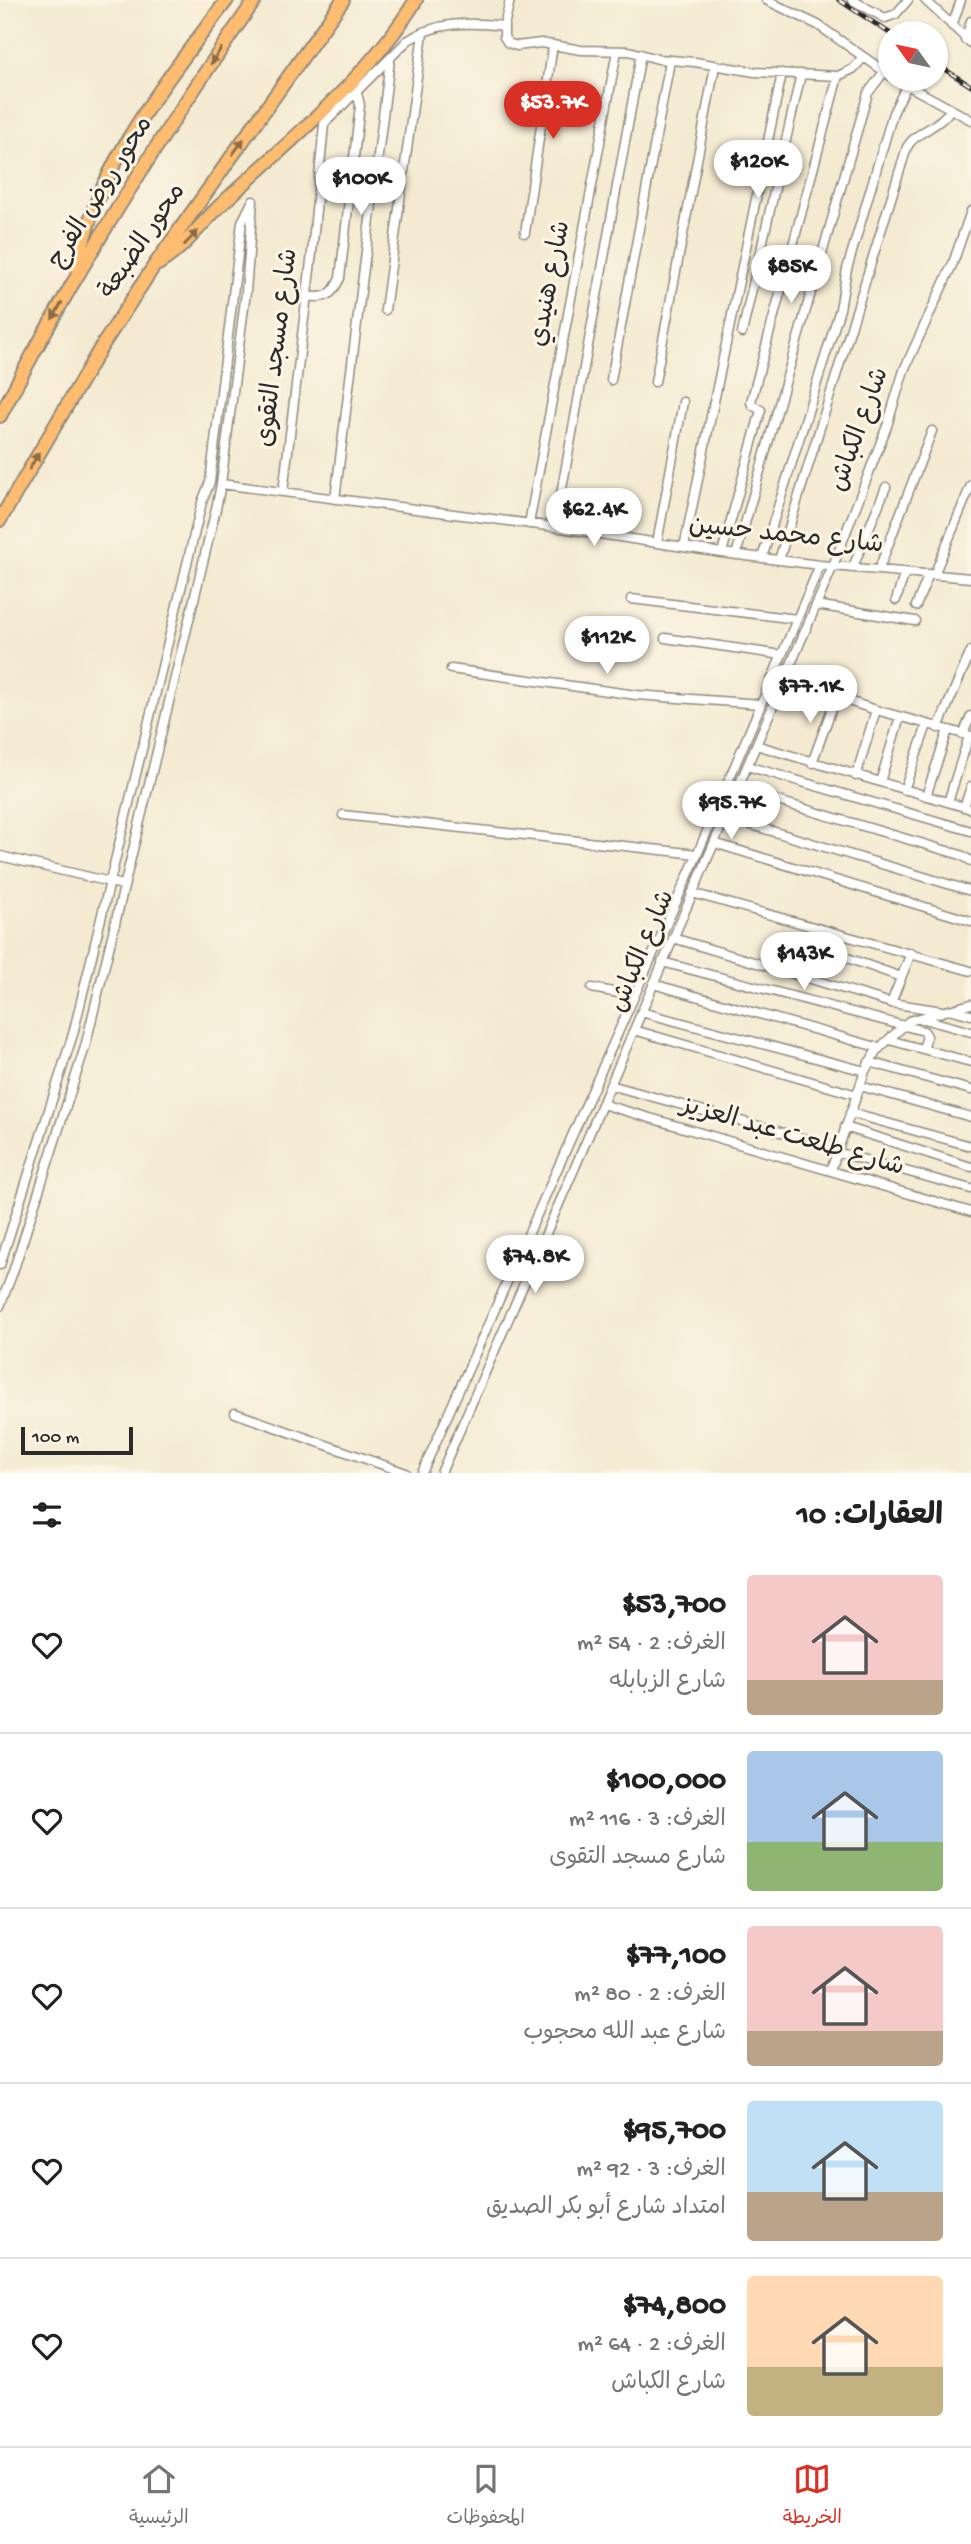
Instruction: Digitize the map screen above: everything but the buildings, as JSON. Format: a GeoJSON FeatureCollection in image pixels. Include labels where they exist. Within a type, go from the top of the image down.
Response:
{"type":"FeatureCollection","features":[{"type":"Feature","properties":{"kind":"highway"},"geometry":{"type":"LineString","coordinates":[[76,279],[82,244],[106,179],[177,67],[227,0]]}},
{"type":"Feature","properties":{"kind":"highway","name":"محور روض الفرج"},"geometry":{"type":"LineString","coordinates":[[0,416],[40,339],[156,148],[255,0]]}},
{"type":"Feature","properties":{"kind":"highway","name":"محور الضبعة"},"geometry":{"type":"LineString","coordinates":[[0,520],[100,349],[154,266],[343,0]]}},
{"type":"Feature","properties":{"kind":"highway"},"geometry":{"type":"LineString","coordinates":[[154,266],[185,244],[223,203],[358,75],[413,5],[421,0]]}},
{"type":"Feature","properties":{"kind":"highway"},"geometry":{"type":"LineString","coordinates":[[133,134],[136,142],[143,148],[156,148]]}},
{"type":"Feature","properties":{"kind":"highway"},"geometry":{"type":"LineString","coordinates":[[214,179],[214,194],[223,203]]}},
{"type":"Feature","properties":{"kind":"street"},"geometry":{"type":"LineString","coordinates":[[510,0],[503,37],[508,43],[517,46],[541,43],[581,50],[640,54],[741,71],[838,76],[853,69],[863,58]]}},
{"type":"Feature","properties":{"kind":"street"},"geometry":{"type":"LineString","coordinates":[[766,0],[786,3],[878,68]]}},
{"type":"Feature","properties":{"kind":"street"},"geometry":{"type":"LineString","coordinates":[[852,0],[881,17],[889,18],[908,0]]}},
{"type":"Feature","properties":{"kind":"street"},"geometry":{"type":"LineString","coordinates":[[925,0],[968,42]]}},
{"type":"Feature","properties":{"kind":"street"},"geometry":{"type":"LineString","coordinates":[[952,26],[961,0]]}},
{"type":"Feature","properties":{"kind":"street"},"geometry":{"type":"LineString","coordinates":[[968,42],[971,21]]}},
{"type":"Feature","properties":{"kind":"street"},"geometry":{"type":"LineString","coordinates":[[307,296],[322,299],[330,296],[340,278],[360,105],[357,93],[407,41],[423,33],[462,23],[504,26]]}},
{"type":"Feature","properties":{"kind":"street"},"geometry":{"type":"LineString","coordinates":[[385,310],[423,33]]}},
{"type":"Feature","properties":{"kind":"street"},"geometry":{"type":"LineString","coordinates":[[525,233],[553,45]]}},
{"type":"Feature","properties":{"kind":"street","name":"شارع هنيدي"},"geometry":{"type":"LineString","coordinates":[[529,524],[617,51]]}},
{"type":"Feature","properties":{"kind":"street"},"geometry":{"type":"LineString","coordinates":[[555,527],[640,54]]}},
{"type":"Feature","properties":{"kind":"street"},"geometry":{"type":"LineString","coordinates":[[335,499],[390,60]]}},
{"type":"Feature","properties":{"kind":"street"},"geometry":{"type":"LineString","coordinates":[[611,380],[670,61]]}},
{"type":"Feature","properties":{"kind":"street"},"geometry":{"type":"LineString","coordinates":[[655,382],[715,66]]}},
{"type":"Feature","properties":{"kind":"street"},"geometry":{"type":"LineString","coordinates":[[684,547],[782,73]]}},
{"type":"Feature","properties":{"kind":"street"},"geometry":{"type":"LineString","coordinates":[[742,333],[802,74]]}},
{"type":"Feature","properties":{"kind":"street"},"geometry":{"type":"LineString","coordinates":[[722,553],[761,410],[751,404],[838,76]]}},
{"type":"Feature","properties":{"kind":"street"},"geometry":{"type":"LineString","coordinates":[[736,555],[868,93],[878,84]]}},
{"type":"Feature","properties":{"kind":"street"},"geometry":{"type":"LineString","coordinates":[[762,558],[840,309],[847,269],[893,113],[905,91]]}},
{"type":"Feature","properties":{"kind":"street"},"geometry":{"type":"LineString","coordinates":[[919,91],[971,120]]}},
{"type":"Feature","properties":{"kind":"street","name":"شارع مسجد التقوى"},"geometry":{"type":"LineString","coordinates":[[283,492],[307,296],[324,124],[357,93]]}},
{"type":"Feature","properties":{"kind":"street"},"geometry":{"type":"LineString","coordinates":[[779,560],[907,147],[913,138],[939,124],[951,109]]}},
{"type":"Feature","properties":{"kind":"street"},"geometry":{"type":"LineString","coordinates":[[0,1265],[73,1034],[202,502],[213,472],[242,222],[253,201],[246,292],[221,484],[85,1047],[0,1306]]}},
{"type":"Feature","properties":{"kind":"street","name":"شارع الكباش"},"geometry":{"type":"LineString","coordinates":[[441,1473],[833,566],[887,426],[904,370],[953,263],[971,211]]}},
{"type":"Feature","properties":{"kind":"street"},"geometry":{"type":"LineString","coordinates":[[657,543],[683,402]]}},
{"type":"Feature","properties":{"kind":"street"},"geometry":{"type":"LineString","coordinates":[[879,569],[932,431]]}},
{"type":"Feature","properties":{"kind":"street","name":"شارع محمد حسين"},"geometry":{"type":"LineString","coordinates":[[221,484],[555,527],[736,555],[971,578]]}},
{"type":"Feature","properties":{"kind":"street"},"geometry":{"type":"LineString","coordinates":[[916,606],[971,485]]}},
{"type":"Feature","properties":{"kind":"street"},"geometry":{"type":"LineString","coordinates":[[853,567],[886,487]]}},
{"type":"Feature","properties":{"kind":"street","name":"شارع الكباش"},"geometry":{"type":"LineString","coordinates":[[422,1473],[695,858],[820,565]]}},
{"type":"Feature","properties":{"kind":"street"},"geometry":{"type":"LineString","coordinates":[[896,600],[905,572]]}},
{"type":"Feature","properties":{"kind":"street"},"geometry":{"type":"LineString","coordinates":[[631,599],[797,618]]}},
{"type":"Feature","properties":{"kind":"street"},"geometry":{"type":"LineString","coordinates":[[816,605],[915,621]]}},
{"type":"Feature","properties":{"kind":"street"},"geometry":{"type":"LineString","coordinates":[[665,638],[782,654]]}},
{"type":"Feature","properties":{"kind":"street"},"geometry":{"type":"LineString","coordinates":[[938,728],[971,651]]}},
{"type":"Feature","properties":{"kind":"street"},"geometry":{"type":"LineString","coordinates":[[451,669],[636,695],[761,704]]}},
{"type":"Feature","properties":{"kind":"street"},"geometry":{"type":"LineString","coordinates":[[774,673],[876,710],[968,735]]}},
{"type":"Feature","properties":{"kind":"street"},"geometry":{"type":"LineString","coordinates":[[812,763],[836,697]]}},
{"type":"Feature","properties":{"kind":"street"},"geometry":{"type":"LineString","coordinates":[[856,776],[876,710]]}},
{"type":"Feature","properties":{"kind":"street"},"geometry":{"type":"LineString","coordinates":[[948,802],[971,716]]}},
{"type":"Feature","properties":{"kind":"street"},"geometry":{"type":"LineString","coordinates":[[880,782],[900,717]]}},
{"type":"Feature","properties":{"kind":"street"},"geometry":{"type":"LineString","coordinates":[[904,790],[928,725]]}},
{"type":"Feature","properties":{"kind":"street"},"geometry":{"type":"LineString","coordinates":[[926,796],[948,730]]}},
{"type":"Feature","properties":{"kind":"street"},"geometry":{"type":"LineString","coordinates":[[756,745],[968,808],[970,791],[952,790]]}},
{"type":"Feature","properties":{"kind":"street"},"geometry":{"type":"LineString","coordinates":[[747,766],[971,831]]}},
{"type":"Feature","properties":{"kind":"street"},"geometry":{"type":"LineString","coordinates":[[737,789],[961,855],[971,861]]}},
{"type":"Feature","properties":{"kind":"street"},"geometry":{"type":"LineString","coordinates":[[343,815],[695,858],[704,865]]}},
{"type":"Feature","properties":{"kind":"street"},"geometry":{"type":"LineString","coordinates":[[725,817],[971,891]]}},
{"type":"Feature","properties":{"kind":"street"},"geometry":{"type":"LineString","coordinates":[[714,843],[971,921]]}},
{"type":"Feature","properties":{"kind":"street"},"geometry":{"type":"LineString","coordinates":[[0,856],[123,885]]}},
{"type":"Feature","properties":{"kind":"street"},"geometry":{"type":"LineString","coordinates":[[692,893],[971,971]]}},
{"type":"Feature","properties":{"kind":"street"},"geometry":{"type":"LineString","coordinates":[[673,938],[891,1003],[971,1015]]}},
{"type":"Feature","properties":{"kind":"street"},"geometry":{"type":"LineString","coordinates":[[819,948],[901,977]]}},
{"type":"Feature","properties":{"kind":"street"},"geometry":{"type":"LineString","coordinates":[[891,1003],[911,953]]}},
{"type":"Feature","properties":{"kind":"street"},"geometry":{"type":"LineString","coordinates":[[662,962],[925,1031],[927,1036],[923,1049]]}},
{"type":"Feature","properties":{"kind":"street"},"geometry":{"type":"LineString","coordinates":[[653,984],[880,1048]]}},
{"type":"Feature","properties":{"kind":"street"},"geometry":{"type":"LineString","coordinates":[[592,988],[634,996]]}},
{"type":"Feature","properties":{"kind":"street"},"geometry":{"type":"LineString","coordinates":[[831,1170],[869,1062],[876,1051],[890,1040],[902,1025],[971,1004]]}},
{"type":"Feature","properties":{"kind":"street"},"geometry":{"type":"LineString","coordinates":[[641,1012],[866,1072]]}},
{"type":"Feature","properties":{"kind":"street"},"geometry":{"type":"LineString","coordinates":[[918,1018],[971,1032]]}},
{"type":"Feature","properties":{"kind":"street"},"geometry":{"type":"LineString","coordinates":[[634,1030],[971,1117]]}},
{"type":"Feature","properties":{"kind":"street"},"geometry":{"type":"LineString","coordinates":[[890,1040],[971,1062]]}},
{"type":"Feature","properties":{"kind":"street"},"geometry":{"type":"LineString","coordinates":[[869,1062],[971,1090]]}},
{"type":"Feature","properties":{"kind":"street"},"geometry":{"type":"LineString","coordinates":[[610,1085],[971,1189]]}},
{"type":"Feature","properties":{"kind":"street","name":"شارع طلعت عبد العزيز"},"geometry":{"type":"LineString","coordinates":[[602,1104],[971,1212]]}},
{"type":"Feature","properties":{"kind":"street"},"geometry":{"type":"LineString","coordinates":[[850,1113],[971,1146]]}},
{"type":"Feature","properties":{"kind":"street"},"geometry":{"type":"LineString","coordinates":[[845,1127],[971,1167]]}},
{"type":"Feature","properties":{"kind":"street"},"geometry":{"type":"LineString","coordinates":[[235,1413],[406,1473]]}},
{"type":"Feature","properties":{"kind":"railway"},"geometry":{"type":"LineString","coordinates":[[839,0],[878,26]]}},
{"type":"Feature","properties":{"kind":"railway"},"geometry":{"type":"LineString","coordinates":[[948,72],[971,86]]}}]}
